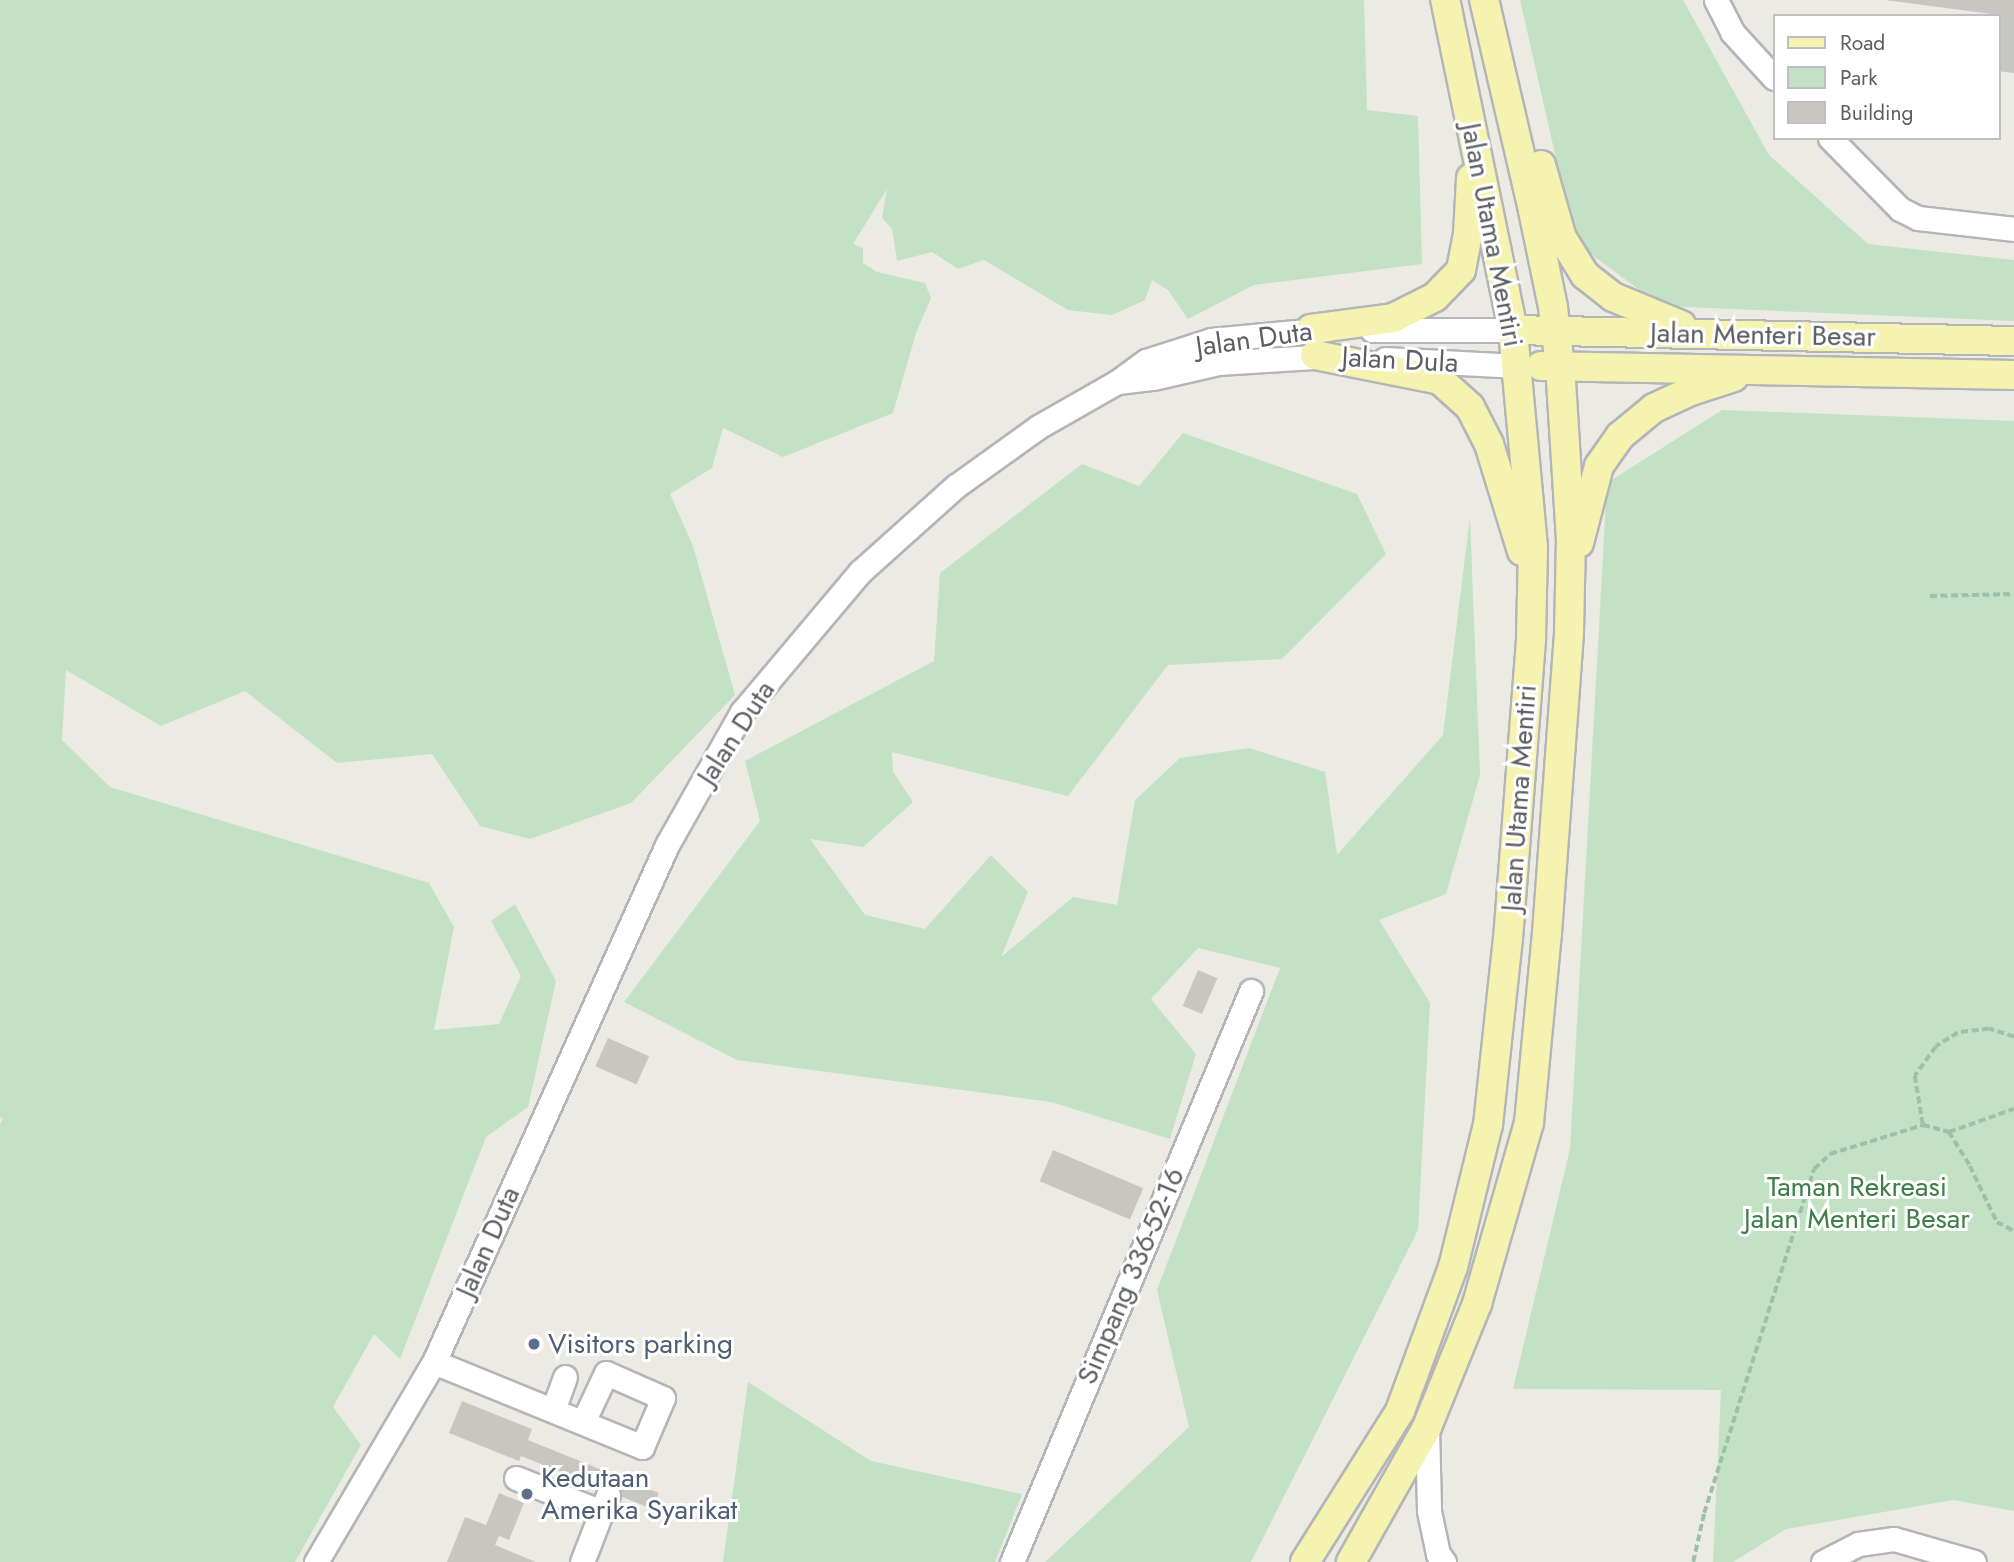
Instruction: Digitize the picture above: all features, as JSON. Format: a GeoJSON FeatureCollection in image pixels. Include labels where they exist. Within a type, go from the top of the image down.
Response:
{"type":"FeatureCollection","features":[{"type":"Feature","properties":{"kind":"main road","name":"Jalan Utama Mentiri"},"geometry":{"type":"LineString","coordinates":[[1305,1562],[1400,1411],[1453,1267],[1488,1125],[1508,939],[1533,547],[1513,330],[1444,0]]}},
{"type":"Feature","properties":{"kind":"main road","name":"Jalan Utama Mentiri"},"geometry":{"type":"LineString","coordinates":[[1351,1562],[1427,1427],[1477,1304],[1529,1123],[1548,919],[1569,633],[1571,540],[1560,366],[1533,210],[1484,0]]}},
{"type":"Feature","properties":{"kind":"main road"},"geometry":{"type":"LineString","coordinates":[[1498,0],[1562,238],[1585,275],[1613,297],[1704,333]]}},
{"type":"Feature","properties":{"kind":"main road"},"geometry":{"type":"LineString","coordinates":[[1313,342],[1393,318],[1435,297],[1461,270],[1468,234],[1474,141]]}},
{"type":"Feature","properties":{"kind":"main road","name":"Jalan Menteri Besar"},"geometry":{"type":"LineString","coordinates":[[1513,330],[2014,341]]}},
{"type":"Feature","properties":{"kind":"main road"},"geometry":{"type":"LineString","coordinates":[[1313,342],[1440,380],[1470,407],[1489,444],[1532,584]]}},
{"type":"Feature","properties":{"kind":"main road","name":"Jalan Menteri Besar"},"geometry":{"type":"LineString","coordinates":[[1518,366],[2014,375]]}},
{"type":"Feature","properties":{"kind":"main road"},"geometry":{"type":"LineString","coordinates":[[1570,578],[1599,466],[1620,436],[1654,408],[1688,391],[1757,370]]}},
{"type":"Feature","properties":{"kind":"street"},"geometry":{"type":"LineString","coordinates":[[1716,0],[1732,32],[1772,76]]}},
{"type":"Feature","properties":{"kind":"street"},"geometry":{"type":"LineString","coordinates":[[1832,140],[1900,209],[1918,218],[2014,229]]}},
{"type":"Feature","properties":{"kind":"street","name":"Jalan Duta"},"geometry":{"type":"LineString","coordinates":[[1313,342],[1513,330]]}},
{"type":"Feature","properties":{"kind":"street","name":"Jalan Dula"},"geometry":{"type":"LineString","coordinates":[[1117,382],[1153,378],[1313,342],[1518,366]]}},
{"type":"Feature","properties":{"kind":"street","name":"Jalan Duta"},"geometry":{"type":"LineString","coordinates":[[316,1562],[434,1362],[667,845],[742,712],[860,572],[956,486],[1038,427],[1117,382]]}},
{"type":"Feature","properties":{"kind":"street","name":"Simpang 336-52-16"},"geometry":{"type":"LineString","coordinates":[[1012,1562],[1251,990]]}},
{"type":"Feature","properties":{"kind":"street"},"geometry":{"type":"LineString","coordinates":[[434,1362],[583,1422]]}},
{"type":"Feature","properties":{"kind":"street"},"geometry":{"type":"LineString","coordinates":[[553,1410],[565,1377]]}},
{"type":"Feature","properties":{"kind":"street"},"geometry":{"type":"LineString","coordinates":[[1427,1427],[1429,1511],[1438,1554],[1444,1562]]}},
{"type":"Feature","properties":{"kind":"street"},"geometry":{"type":"LineString","coordinates":[[516,1478],[605,1503],[582,1562]]}},
{"type":"Feature","properties":{"kind":"street"},"geometry":{"type":"LineString","coordinates":[[1823,1562],[1858,1544],[1894,1539],[1974,1562]]}},
{"type":"Feature","properties":{"kind":"path"},"geometry":{"type":"LineString","coordinates":[[1930,596],[2014,594]]}},
{"type":"Feature","properties":{"kind":"path"},"geometry":{"type":"LineString","coordinates":[[1923,1125],[1915,1076],[1936,1047],[1958,1033],[1989,1030],[2014,1037]]}},
{"type":"Feature","properties":{"kind":"path"},"geometry":{"type":"LineString","coordinates":[[1693,1562],[1704,1513],[1814,1169],[1830,1154],[1923,1125],[1949,1132],[2014,1109]]}},
{"type":"Feature","properties":{"kind":"path"},"geometry":{"type":"LineString","coordinates":[[1949,1132],[1970,1166],[1997,1222],[2014,1231]]}},
{"type":"Feature","properties":{"kind":"green space"},"geometry":{"type":"Polygon","coordinates":[[[0,0],[1364,0],[1367,110],[1418,116],[1422,264],[1254,285],[1188,319],[1168,290],[1152,280],[1145,300],[1112,315],[1068,310],[984,260],[958,269],[932,252],[897,261],[892,229],[882,218],[887,189],[853,244],[863,248],[863,263],[877,272],[925,283],[931,298],[916,333],[893,413],[783,457],[723,428],[712,468],[670,494],[693,546],[735,695],[631,803],[530,839],[480,826],[432,754],[337,763],[245,691],[161,726],[66,670],[62,740],[110,787],[429,883],[454,927],[434,1030],[499,1024],[521,976],[491,921],[515,904],[556,981],[528,1107],[486,1137],[400,1359],[374,1334],[333,1407],[361,1445],[295,1562],[0,1562],[0,1124],[3,1119],[0,1117],[0,0]]]}},
{"type":"Feature","properties":{"kind":"green space"},"geometry":{"type":"Polygon","coordinates":[[[1520,0],[1683,0],[1769,155],[1868,244],[2014,260],[2014,321],[1661,306],[1575,242],[1520,0]]]}},
{"type":"Feature","properties":{"kind":"green space","name":"Taman Rekreasi Jalan Menteri Besar"},"geometry":{"type":"Polygon","coordinates":[[[1722,410],[2014,421],[2014,1511],[1953,1500],[1786,1529],[1733,1562],[1713,1562],[1721,1390],[1513,1389],[1570,1149],[1607,483],[1722,410]]]}},
{"type":"Feature","properties":{"kind":"green space"},"geometry":{"type":"Polygon","coordinates":[[[1183,433],[1357,494],[1386,554],[1282,659],[1168,665],[1068,796],[892,752],[893,772],[913,802],[863,847],[810,839],[865,915],[925,929],[991,855],[1028,892],[1001,957],[1073,897],[1117,905],[1135,800],[1180,758],[1249,748],[1325,772],[1337,855],[1443,735],[1470,517],[1480,775],[1446,894],[1379,920],[1430,1003],[1418,1230],[1251,1562],[1045,1562],[1189,1427],[1157,1290],[1280,968],[1198,948],[1151,999],[1196,1054],[1170,1139],[1051,1102],[737,1060],[624,1002],[760,821],[745,761],[934,661],[940,573],[1082,464],[1139,486],[1183,433]]]}},
{"type":"Feature","properties":{"kind":"green space"},"geometry":{"type":"Polygon","coordinates":[[[748,1382],[871,1461],[1022,1494],[995,1562],[723,1562],[748,1382]]]}},
{"type":"Feature","properties":{"kind":"building"},"geometry":{"type":"Polygon","coordinates":[[[1885,0],[2014,0],[2014,73],[2000,71],[2000,14],[1885,0]]]}},
{"type":"Feature","properties":{"kind":"building"},"geometry":{"type":"Polygon","coordinates":[[[1198,970],[1217,978],[1202,1014],[1183,1006],[1198,970]]]}},
{"type":"Feature","properties":{"kind":"building"},"geometry":{"type":"Polygon","coordinates":[[[608,1038],[649,1056],[637,1085],[595,1066],[608,1038]]]}},
{"type":"Feature","properties":{"kind":"building"},"geometry":{"type":"Polygon","coordinates":[[[1053,1150],[1143,1188],[1130,1220],[1040,1181],[1053,1150]]]}},
{"type":"Feature","properties":{"kind":"building"},"geometry":{"type":"Polygon","coordinates":[[[462,1401],[532,1429],[528,1440],[659,1493],[652,1509],[521,1456],[519,1461],[449,1433],[462,1401]]]}},
{"type":"Feature","properties":{"kind":"building"},"geometry":{"type":"Polygon","coordinates":[[[499,1493],[524,1503],[509,1540],[499,1536],[495,1545],[536,1562],[447,1562],[465,1517],[486,1525],[499,1493]]]}},
{"type":"Feature","properties":{"kind":"place","name":"Visitors parking"},"geometry":{"type":"Point","coordinates":[534,1344]}},
{"type":"Feature","properties":{"kind":"place","name":"Kedutaan Amerika Syarikat"},"geometry":{"type":"Point","coordinates":[527,1494]}}]}
